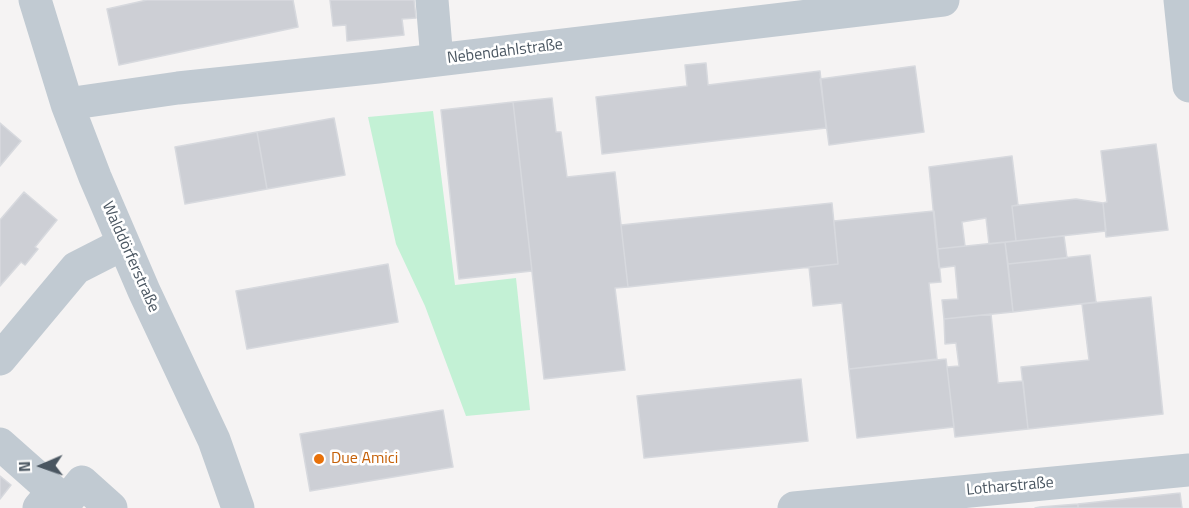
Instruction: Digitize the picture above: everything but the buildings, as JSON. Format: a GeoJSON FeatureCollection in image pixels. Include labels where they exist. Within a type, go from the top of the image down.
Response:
{"type":"FeatureCollection","features":[{"type":"Feature","properties":{"kind":"street","name":"Walddörferstraße"},"geometry":{"type":"LineString","coordinates":[[35,0],[67,104],[123,244],[214,440],[238,508]]}},
{"type":"Feature","properties":{"kind":"street"},"geometry":{"type":"LineString","coordinates":[[432,0],[437,60]]}},
{"type":"Feature","properties":{"kind":"street","name":"Nebendahlstraße"},"geometry":{"type":"LineString","coordinates":[[67,104],[178,88],[943,0]]}},
{"type":"Feature","properties":{"kind":"street"},"geometry":{"type":"LineString","coordinates":[[1180,0],[1189,86]]}},
{"type":"Feature","properties":{"kind":"street"},"geometry":{"type":"LineString","coordinates":[[0,359],[76,267],[123,244]]}},
{"type":"Feature","properties":{"kind":"street"},"geometry":{"type":"LineString","coordinates":[[0,444],[53,491],[39,508]]}},
{"type":"Feature","properties":{"kind":"street","name":"Lotharstraße"},"geometry":{"type":"LineString","coordinates":[[794,508],[1189,470]]}},
{"type":"Feature","properties":{"kind":"street"},"geometry":{"type":"LineString","coordinates":[[61,508],[82,482],[111,508]]}},
{"type":"Feature","properties":{"kind":"green space"},"geometry":{"type":"Polygon","coordinates":[[[433,111],[455,285],[516,278],[530,410],[466,416],[425,306],[396,244],[368,117],[433,111]]]}},
{"type":"Feature","properties":{"kind":"place","name":"Due Amici"},"geometry":{"type":"Point","coordinates":[319,459]}}]}
